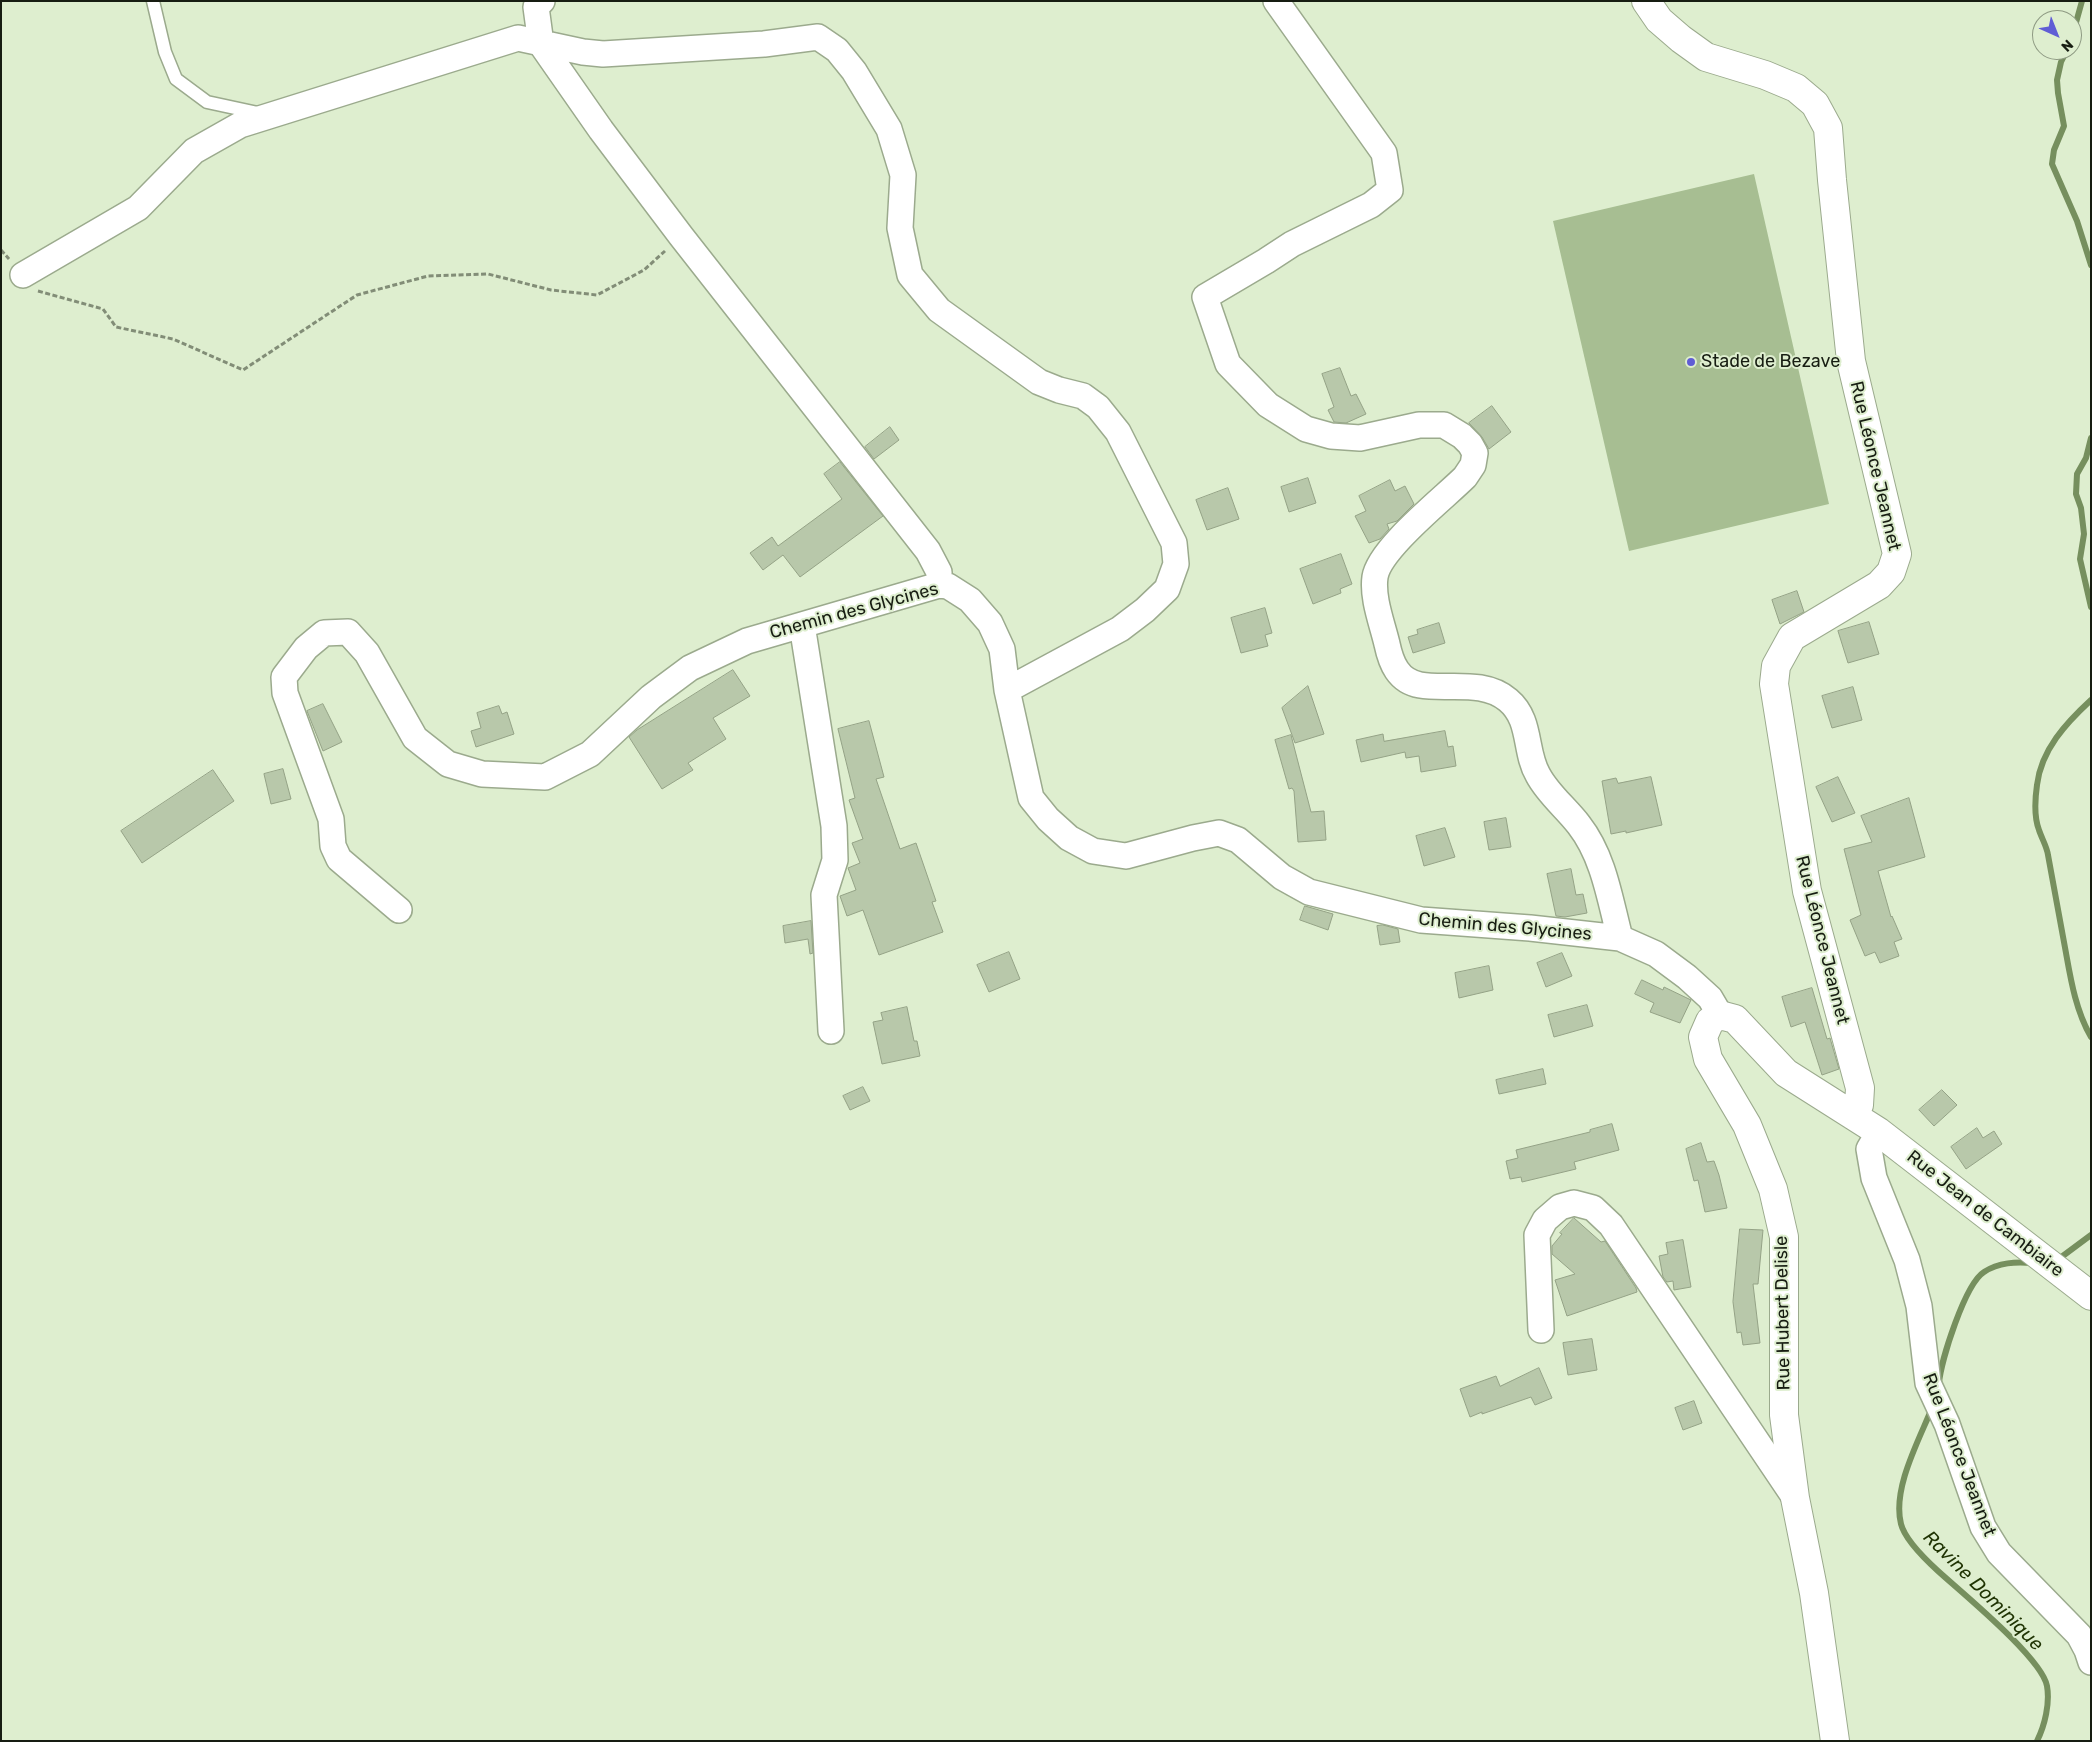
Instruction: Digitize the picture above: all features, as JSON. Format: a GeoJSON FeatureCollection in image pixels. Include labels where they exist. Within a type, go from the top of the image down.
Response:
{"type":"FeatureCollection","features":[{"type":"Feature","properties":{"kind":"street"},"geometry":{"type":"LineString","coordinates":[[542,1],[536,7],[542,44],[601,130],[681,236],[928,551],[939,572],[939,585]]}},
{"type":"Feature","properties":{"kind":"street"},"geometry":{"type":"LineString","coordinates":[[1276,1],[1384,153],[1390,190],[1371,205],[1292,244],[1205,297],[1228,364],[1268,405],[1306,429],[1331,436],[1360,438],[1419,425],[1444,425],[1462,436],[1470,444],[1475,453],[1473,465],[1465,477],[1390,548],[1380,563],[1375,577],[1376,593],[1390,661],[1401,676],[1419,685],[1453,685],[1485,689],[1507,699],[1517,710],[1524,723],[1537,775],[1579,825],[1592,845],[1601,868],[1620,938]]}},
{"type":"Feature","properties":{"kind":"street","name":"Rue Léonce Jeannet"},"geometry":{"type":"LineString","coordinates":[[1646,1],[1659,20],[1706,57],[1765,75],[1796,88],[1815,104],[1828,128],[1851,362],[1897,554],[1891,572],[1879,585],[1792,637],[1776,666],[1774,684],[1806,891],[1860,1088],[1858,1105],[1854,1116]]}},
{"type":"Feature","properties":{"kind":"street"},"geometry":{"type":"LineString","coordinates":[[24,275],[138,208],[194,151],[240,125],[518,38],[603,54],[764,44],[818,37],[836,50],[854,71],[889,129],[903,176],[900,228],[910,275],[939,310],[1039,382],[1059,390],[1083,396],[1098,407],[1118,432],[1174,543],[1176,564],[1167,589],[1145,610],[1120,629],[1007,690]]}},
{"type":"Feature","properties":{"kind":"street","name":"Chemin des Glycines"},"geometry":{"type":"LineString","coordinates":[[399,910],[339,859],[333,846],[331,819],[285,694],[284,677],[306,648],[324,634],[348,632],[367,653],[415,738],[448,764],[482,774],[545,776],[590,754],[651,697],[690,668],[747,641],[939,585],[948,586],[970,600],[990,623],[1002,649],[1007,690],[1031,798],[1048,819],[1069,838],[1094,852],[1126,856],[1193,838],[1219,834],[1238,840],[1282,877],[1309,892],[1422,920],[1530,928],[1620,938],[1656,954],[1687,977],[1710,998],[1720,1015]]}},
{"type":"Feature","properties":{"kind":"street"},"geometry":{"type":"LineString","coordinates":[[802,625],[834,826],[835,860],[824,895],[831,1031]]}},
{"type":"Feature","properties":{"kind":"street"},"geometry":{"type":"LineString","coordinates":[[1720,1015],[1735,1019],[1786,1073],[1879,1132]]}},
{"type":"Feature","properties":{"kind":"street","name":"Rue Hubert Delisle"},"geometry":{"type":"LineString","coordinates":[[1720,1015],[1710,1021],[1703,1037],[1708,1059],[1747,1125],[1773,1190],[1784,1237],[1784,1415],[1794,1498],[1814,1593],[1835,1741]]}},
{"type":"Feature","properties":{"kind":"street","name":"Rue Léonce Jeannet"},"geometry":{"type":"LineString","coordinates":[[1879,1132],[1870,1149],[1874,1178],[1907,1260],[1919,1306],[1928,1383],[1947,1424],[1983,1527],[1999,1553],[2079,1635],[2091,1662]]}},
{"type":"Feature","properties":{"kind":"street","name":"Rue Jean de Cambiaire"},"geometry":{"type":"LineString","coordinates":[[1879,1132],[2091,1296]]}},
{"type":"Feature","properties":{"kind":"street"},"geometry":{"type":"LineString","coordinates":[[1541,1330],[1537,1235],[1545,1220],[1560,1207],[1574,1203],[1593,1208],[1611,1225],[1794,1498]]}},
{"type":"Feature","properties":{"kind":"lane"},"geometry":{"type":"LineString","coordinates":[[154,1],[164,52],[176,79],[207,102],[241,111],[272,115]]}},
{"type":"Feature","properties":{"kind":"path"},"geometry":{"type":"LineString","coordinates":[[1,250],[39,292],[103,309],[116,327],[173,339],[243,370],[357,295],[428,276],[488,274],[551,290],[597,295],[644,270],[681,236]]}},
{"type":"Feature","properties":{"kind":"green space","name":"Stade de Bezave"},"geometry":{"type":"Polygon","coordinates":[[[1754,174],[1829,504],[1629,551],[1553,221],[1754,174]]]}},
{"type":"Feature","properties":{"kind":"building"},"geometry":{"type":"Polygon","coordinates":[[[1340,368],[1351,396],[1356,394],[1366,414],[1346,423],[1334,422],[1328,410],[1334,407],[1322,374],[1340,368]]]}},
{"type":"Feature","properties":{"kind":"building"},"geometry":{"type":"Polygon","coordinates":[[[1492,406],[1511,432],[1489,449],[1482,437],[1469,423],[1492,406]]]}},
{"type":"Feature","properties":{"kind":"building"},"geometry":{"type":"Polygon","coordinates":[[[890,427],[899,440],[874,459],[865,447],[890,427]]]}},
{"type":"Feature","properties":{"kind":"building"},"geometry":{"type":"Polygon","coordinates":[[[840,462],[883,516],[800,577],[783,555],[763,570],[750,553],[772,537],[778,546],[842,499],[824,474],[840,462]]]}},
{"type":"Feature","properties":{"kind":"building"},"geometry":{"type":"Polygon","coordinates":[[[1308,478],[1316,503],[1289,512],[1281,487],[1308,478]]]}},
{"type":"Feature","properties":{"kind":"building"},"geometry":{"type":"Polygon","coordinates":[[[1390,480],[1395,491],[1405,486],[1414,504],[1397,521],[1387,524],[1389,529],[1380,539],[1369,543],[1355,516],[1366,511],[1359,496],[1390,480]]]}},
{"type":"Feature","properties":{"kind":"building"},"geometry":{"type":"Polygon","coordinates":[[[1228,488],[1239,519],[1207,530],[1196,500],[1228,488]]]}},
{"type":"Feature","properties":{"kind":"building"},"geometry":{"type":"Polygon","coordinates":[[[1341,554],[1352,584],[1340,589],[1341,593],[1313,604],[1300,569],[1341,554]]]}},
{"type":"Feature","properties":{"kind":"building"},"geometry":{"type":"Polygon","coordinates":[[[1797,591],[1804,612],[1780,624],[1772,600],[1797,591]]]}},
{"type":"Feature","properties":{"kind":"building"},"geometry":{"type":"Polygon","coordinates":[[[1265,608],[1272,633],[1265,635],[1268,646],[1241,653],[1231,618],[1265,608]]]}},
{"type":"Feature","properties":{"kind":"building"},"geometry":{"type":"Polygon","coordinates":[[[1869,622],[1879,654],[1848,663],[1838,631],[1869,622]]]}},
{"type":"Feature","properties":{"kind":"building"},"geometry":{"type":"Polygon","coordinates":[[[1439,623],[1445,643],[1413,653],[1408,637],[1418,634],[1417,630],[1439,623]]]}},
{"type":"Feature","properties":{"kind":"building"},"geometry":{"type":"Polygon","coordinates":[[[733,670],[750,696],[713,718],[726,739],[688,763],[693,770],[662,789],[629,737],[637,730],[733,670]]]}},
{"type":"Feature","properties":{"kind":"building"},"geometry":{"type":"Polygon","coordinates":[[[1308,686],[1324,734],[1295,743],[1282,708],[1308,686]]]}},
{"type":"Feature","properties":{"kind":"building"},"geometry":{"type":"Polygon","coordinates":[[[1853,687],[1862,720],[1832,728],[1822,696],[1853,687]]]}},
{"type":"Feature","properties":{"kind":"building"},"geometry":{"type":"Polygon","coordinates":[[[323,704],[342,742],[323,751],[307,711],[323,704]]]}},
{"type":"Feature","properties":{"kind":"building"},"geometry":{"type":"Polygon","coordinates":[[[499,706],[502,714],[507,712],[514,734],[476,747],[471,731],[481,728],[477,713],[499,706]]]}},
{"type":"Feature","properties":{"kind":"building"},"geometry":{"type":"Polygon","coordinates":[[[869,721],[884,777],[876,779],[900,849],[916,843],[936,901],[932,902],[943,932],[879,955],[863,910],[847,916],[840,896],[856,890],[848,868],[860,863],[852,843],[863,839],[849,800],[855,798],[838,729],[869,721]]]}},
{"type":"Feature","properties":{"kind":"building"},"geometry":{"type":"Polygon","coordinates":[[[1445,731],[1448,747],[1453,746],[1456,766],[1421,772],[1419,756],[1406,758],[1405,752],[1361,762],[1356,740],[1383,734],[1384,741],[1445,731]]]}},
{"type":"Feature","properties":{"kind":"building"},"geometry":{"type":"Polygon","coordinates":[[[1291,735],[1311,812],[1324,811],[1326,840],[1298,842],[1294,791],[1292,788],[1289,789],[1275,740],[1291,735]]]}},
{"type":"Feature","properties":{"kind":"building"},"geometry":{"type":"Polygon","coordinates":[[[283,769],[291,799],[271,804],[264,774],[283,769]]]}},
{"type":"Feature","properties":{"kind":"building"},"geometry":{"type":"Polygon","coordinates":[[[213,770],[234,801],[142,863],[121,831],[213,770]]]}},
{"type":"Feature","properties":{"kind":"building"},"geometry":{"type":"Polygon","coordinates":[[[1651,777],[1662,825],[1626,833],[1626,831],[1611,834],[1602,781],[1616,778],[1618,783],[1651,777]]]}},
{"type":"Feature","properties":{"kind":"building"},"geometry":{"type":"Polygon","coordinates":[[[1838,777],[1855,813],[1832,822],[1816,787],[1838,777]]]}},
{"type":"Feature","properties":{"kind":"building"},"geometry":{"type":"Polygon","coordinates":[[[1909,798],[1925,857],[1878,871],[1891,917],[1902,939],[1894,942],[1899,956],[1880,963],[1875,952],[1865,956],[1850,920],[1861,915],[1844,849],[1872,842],[1861,816],[1909,798]]]}},
{"type":"Feature","properties":{"kind":"building"},"geometry":{"type":"Polygon","coordinates":[[[1506,818],[1511,847],[1489,850],[1484,822],[1506,818]]]}},
{"type":"Feature","properties":{"kind":"building"},"geometry":{"type":"Polygon","coordinates":[[[1445,828],[1455,857],[1424,866],[1416,836],[1445,828]]]}},
{"type":"Feature","properties":{"kind":"building"},"geometry":{"type":"Polygon","coordinates":[[[1571,869],[1576,895],[1583,894],[1587,913],[1565,917],[1556,916],[1547,874],[1571,869]]]}},
{"type":"Feature","properties":{"kind":"building"},"geometry":{"type":"Polygon","coordinates":[[[1305,906],[1333,914],[1328,930],[1300,920],[1305,906]]]}},
{"type":"Feature","properties":{"kind":"building"},"geometry":{"type":"Polygon","coordinates":[[[811,921],[813,953],[810,954],[808,939],[785,943],[783,926],[811,921]]]}},
{"type":"Feature","properties":{"kind":"building"},"geometry":{"type":"Polygon","coordinates":[[[1383,925],[1398,929],[1400,942],[1380,945],[1377,926],[1383,925]]]}},
{"type":"Feature","properties":{"kind":"building"},"geometry":{"type":"Polygon","coordinates":[[[1009,952],[1020,979],[989,992],[977,965],[1009,952]]]}},
{"type":"Feature","properties":{"kind":"building"},"geometry":{"type":"Polygon","coordinates":[[[1562,953],[1572,976],[1546,987],[1537,963],[1562,953]]]}},
{"type":"Feature","properties":{"kind":"building"},"geometry":{"type":"Polygon","coordinates":[[[1489,966],[1493,990],[1459,998],[1455,973],[1489,966]]]}},
{"type":"Feature","properties":{"kind":"building"},"geometry":{"type":"Polygon","coordinates":[[[1642,980],[1663,990],[1664,987],[1691,1000],[1680,1023],[1650,1012],[1654,1003],[1635,994],[1642,980]]]}},
{"type":"Feature","properties":{"kind":"building"},"geometry":{"type":"Polygon","coordinates":[[[1812,988],[1827,1039],[1830,1038],[1839,1069],[1822,1075],[1805,1022],[1791,1027],[1782,997],[1812,988]]]}},
{"type":"Feature","properties":{"kind":"building"},"geometry":{"type":"Polygon","coordinates":[[[1587,1005],[1593,1026],[1554,1037],[1548,1015],[1587,1005]]]}},
{"type":"Feature","properties":{"kind":"building"},"geometry":{"type":"Polygon","coordinates":[[[907,1007],[914,1041],[917,1041],[920,1056],[882,1064],[873,1022],[883,1020],[881,1013],[907,1007]]]}},
{"type":"Feature","properties":{"kind":"building"},"geometry":{"type":"Polygon","coordinates":[[[1543,1069],[1546,1084],[1499,1094],[1496,1080],[1543,1069]]]}},
{"type":"Feature","properties":{"kind":"building"},"geometry":{"type":"Polygon","coordinates":[[[863,1087],[870,1101],[850,1110],[843,1096],[863,1087]]]}},
{"type":"Feature","properties":{"kind":"building"},"geometry":{"type":"Polygon","coordinates":[[[1942,1090],[1957,1105],[1934,1126],[1919,1110],[1942,1090]]]}},
{"type":"Feature","properties":{"kind":"building"},"geometry":{"type":"Polygon","coordinates":[[[1612,1124],[1619,1150],[1574,1162],[1576,1169],[1522,1182],[1521,1177],[1510,1179],[1506,1161],[1518,1158],[1516,1150],[1590,1132],[1590,1130],[1612,1124]]]}},
{"type":"Feature","properties":{"kind":"building"},"geometry":{"type":"Polygon","coordinates":[[[1977,1128],[1983,1138],[1994,1131],[2002,1144],[1966,1169],[1951,1147],[1977,1128]]]}},
{"type":"Feature","properties":{"kind":"building"},"geometry":{"type":"Polygon","coordinates":[[[1701,1143],[1707,1162],[1714,1161],[1727,1208],[1705,1212],[1698,1180],[1694,1181],[1686,1149],[1701,1143]]]}},
{"type":"Feature","properties":{"kind":"building"},"geometry":{"type":"Polygon","coordinates":[[[1574,1218],[1601,1242],[1605,1241],[1637,1292],[1567,1316],[1555,1280],[1575,1274],[1552,1254],[1552,1246],[1562,1234],[1560,1233],[1574,1218]]]}},
{"type":"Feature","properties":{"kind":"building"},"geometry":{"type":"Polygon","coordinates":[[[1740,1229],[1763,1230],[1758,1284],[1753,1284],[1760,1343],[1743,1345],[1741,1332],[1737,1333],[1733,1302],[1740,1229]]]}},
{"type":"Feature","properties":{"kind":"building"},"geometry":{"type":"Polygon","coordinates":[[[1683,1240],[1691,1287],[1674,1290],[1673,1281],[1667,1282],[1663,1277],[1659,1256],[1668,1254],[1666,1243],[1683,1240]]]}},
{"type":"Feature","properties":{"kind":"building"},"geometry":{"type":"Polygon","coordinates":[[[1592,1339],[1597,1370],[1568,1375],[1563,1343],[1592,1339]]]}},
{"type":"Feature","properties":{"kind":"building"},"geometry":{"type":"Polygon","coordinates":[[[1539,1368],[1552,1398],[1535,1405],[1531,1397],[1470,1417],[1460,1389],[1496,1376],[1500,1386],[1539,1368]]]}},
{"type":"Feature","properties":{"kind":"building"},"geometry":{"type":"Polygon","coordinates":[[[1694,1401],[1702,1423],[1683,1430],[1675,1408],[1694,1401]]]}},
{"type":"Feature","properties":{"kind":"waterway"},"geometry":{"type":"LineString","coordinates":[[2080,10],[2082,1]]}},
{"type":"Feature","properties":{"kind":"waterway"},"geometry":{"type":"LineString","coordinates":[[2062,60],[2057,80],[2064,126],[2054,150],[2052,164],[2077,221],[2091,265]]}},
{"type":"Feature","properties":{"kind":"waterway"},"geometry":{"type":"LineString","coordinates":[[2091,438],[2086,458],[2077,474],[2076,494],[2081,508],[2084,534],[2080,559],[2091,607]]}},
{"type":"Feature","properties":{"kind":"waterway"},"geometry":{"type":"LineString","coordinates":[[2091,700],[2064,728],[2049,749],[2039,772],[2035,808],[2037,825],[2047,852],[2075,996],[2081,1017],[2091,1037]]}},
{"type":"Feature","properties":{"kind":"waterway","name":"Ravine Dominique"},"geometry":{"type":"LineString","coordinates":[[2056,1261],[2091,1235]]}},
{"type":"Feature","properties":{"kind":"waterway","name":"Ravine Dominique"},"geometry":{"type":"LineString","coordinates":[[1939,1383],[1944,1358],[1955,1323],[1969,1291],[1977,1279],[1984,1272],[2002,1264],[2032,1263]]}},
{"type":"Feature","properties":{"kind":"waterway","name":"Ravine Dominique"},"geometry":{"type":"LineString","coordinates":[[1932,1408],[1903,1480],[1899,1510],[1901,1524],[1907,1537],[1922,1556],[1999,1626],[2031,1659],[2042,1674],[2047,1686],[2048,1700],[2044,1721],[2037,1741]]}},
{"type":"Feature","properties":{"kind":"place","name":"Stade de Bezave"},"geometry":{"type":"Point","coordinates":[1691,362]}}]}
